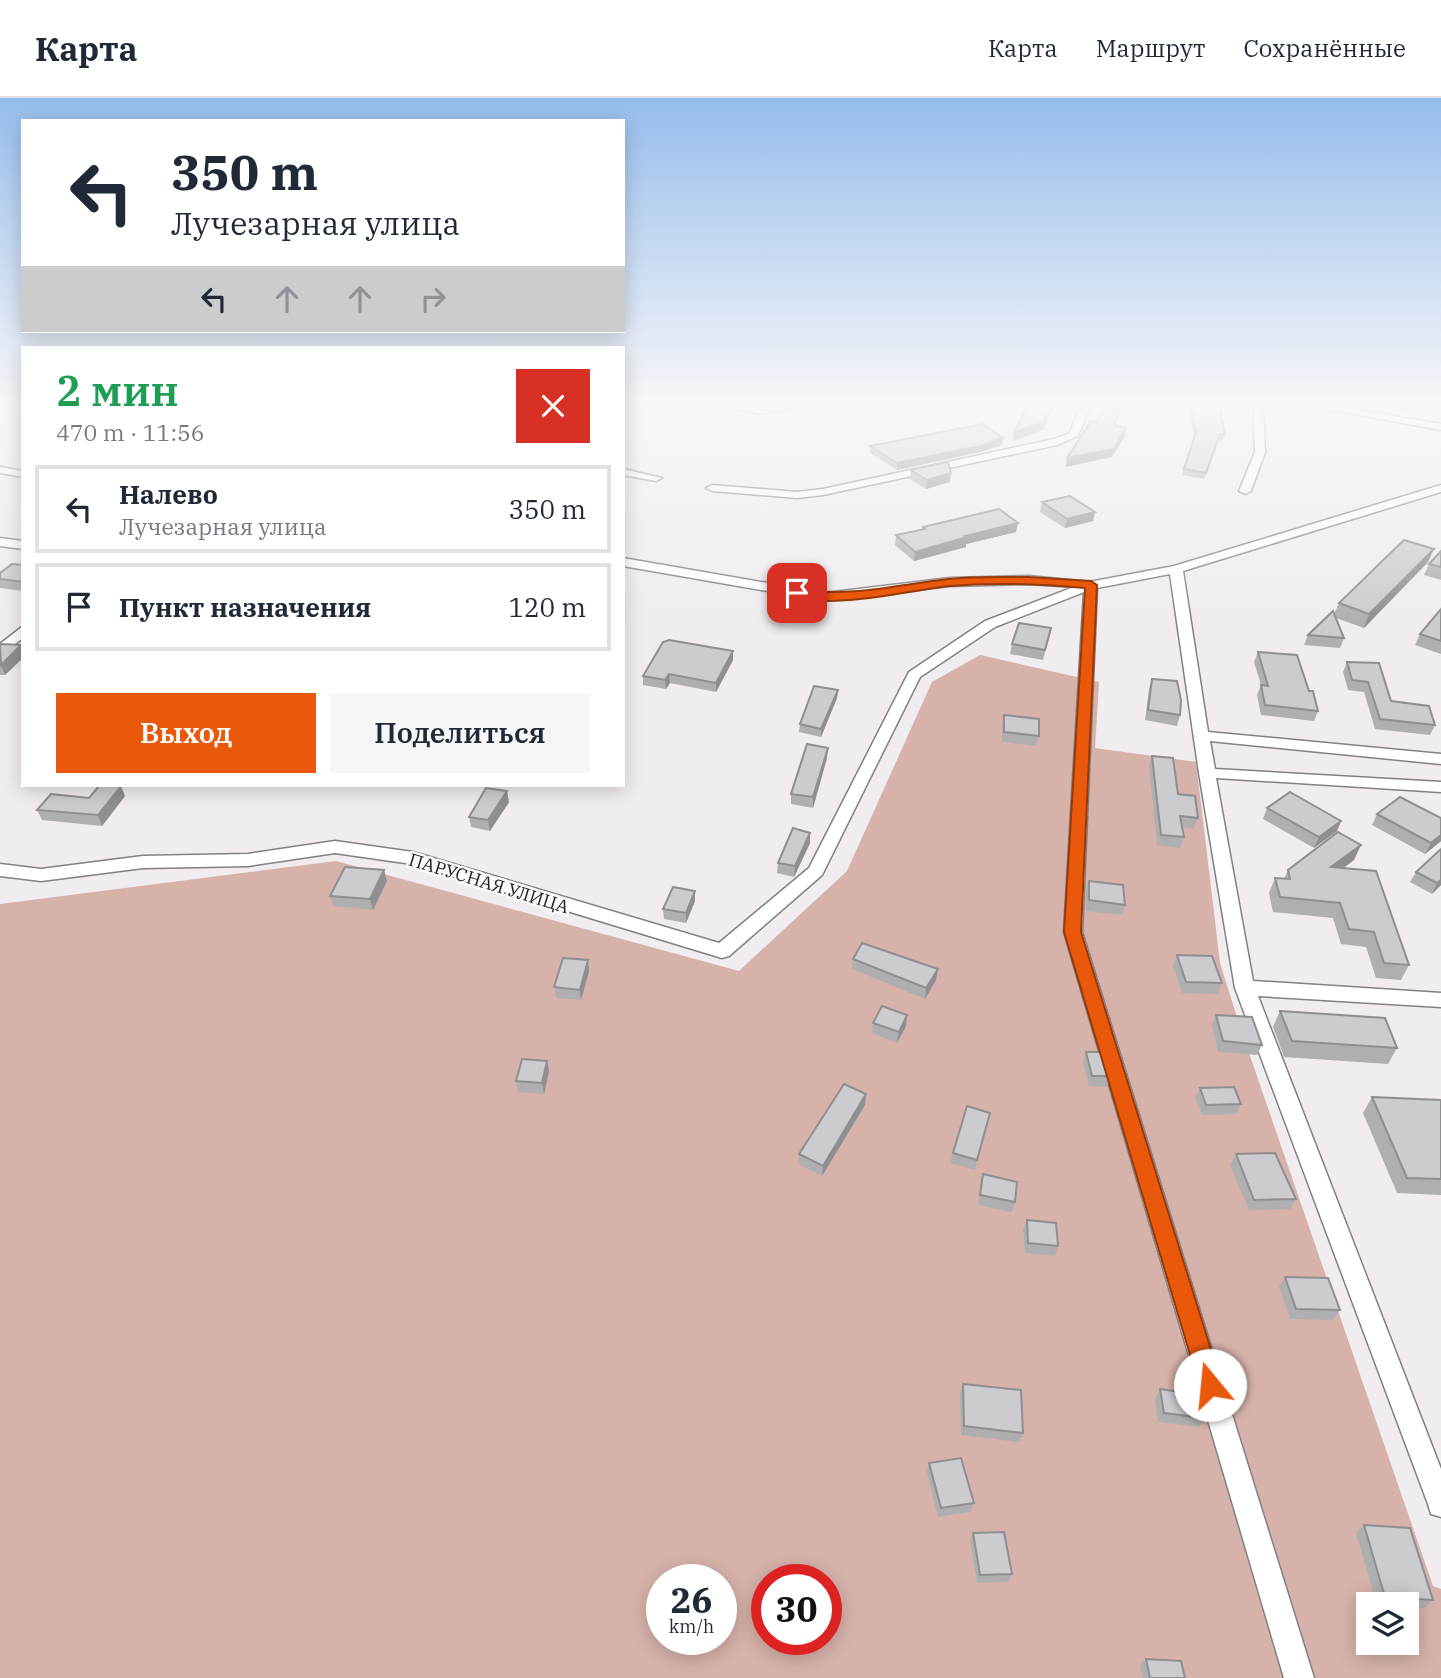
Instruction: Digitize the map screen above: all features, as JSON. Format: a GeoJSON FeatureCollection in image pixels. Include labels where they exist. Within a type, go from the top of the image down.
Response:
{"type":"FeatureCollection","features":[{"type":"Feature","properties":{"kind":"street"},"geometry":{"type":"LineString","coordinates":[[650,477],[656,478]]}},
{"type":"Feature","properties":{"kind":"street"},"geometry":{"type":"LineString","coordinates":[[712,488],[797,495],[894,477]]}},
{"type":"Feature","properties":{"kind":"street"},"geometry":{"type":"LineString","coordinates":[[1245,491],[1250,477]]}},
{"type":"Feature","properties":{"kind":"street"},"geometry":{"type":"LineString","coordinates":[[625,562],[825,597],[950,582],[1029,580],[1091,585],[1176,569],[1441,488]]}},
{"type":"Feature","properties":{"kind":"street"},"geometry":{"type":"LineString","coordinates":[[0,542],[21,545]]}},
{"type":"Feature","properties":{"kind":"street"},"geometry":{"type":"LineString","coordinates":[[1176,569],[1201,736],[1245,988],[1441,1504]]}},
{"type":"Feature","properties":{"kind":"street"},"geometry":{"type":"LineString","coordinates":[[1091,585],[1073,932],[1299,1678]]}},
{"type":"Feature","properties":{"kind":"street","name":"ПАРУСНАЯ УЛИЦА"},"geometry":{"type":"LineString","coordinates":[[0,870],[41,874],[144,862],[248,860],[335,847],[413,859],[722,951],[816,871],[914,675],[990,624],[1091,585]]}},
{"type":"Feature","properties":{"kind":"street"},"geometry":{"type":"LineString","coordinates":[[0,651],[21,632]]}},
{"type":"Feature","properties":{"kind":"street"},"geometry":{"type":"LineString","coordinates":[[1201,736],[1441,759]]}},
{"type":"Feature","properties":{"kind":"street"},"geometry":{"type":"LineString","coordinates":[[1207,772],[1441,787]]}},
{"type":"Feature","properties":{"kind":"street"},"geometry":{"type":"LineString","coordinates":[[1245,988],[1441,1000]]}},
{"type":"Feature","properties":{"kind":"shaded area"},"geometry":{"type":"Polygon","coordinates":[[[980,655],[1099,682],[1095,748],[1196,762],[1220,963],[1433,1586],[1441,1589],[1441,1678],[0,1678],[0,904],[336,861],[739,971],[847,871],[932,682],[980,655]]]}},
{"type":"Feature","properties":{"kind":"building"},"geometry":{"type":"Polygon","coordinates":[[[1070,496],[1095,512],[1067,519],[1042,502],[1070,496]]]}},
{"type":"Feature","properties":{"kind":"building"},"geometry":{"type":"Polygon","coordinates":[[[999,509],[1018,523],[915,552],[896,535],[925,529],[923,527],[999,509]]]}},
{"type":"Feature","properties":{"kind":"building"},"geometry":{"type":"Polygon","coordinates":[[[1404,540],[1434,549],[1369,614],[1339,603],[1404,540]]]}},
{"type":"Feature","properties":{"kind":"building"},"geometry":{"type":"Polygon","coordinates":[[[1441,551],[1441,567],[1429,564],[1441,551]]]}},
{"type":"Feature","properties":{"kind":"building"},"geometry":{"type":"Polygon","coordinates":[[[12,564],[21,565],[21,582],[0,579],[0,573],[12,564]]]}},
{"type":"Feature","properties":{"kind":"building"},"geometry":{"type":"Polygon","coordinates":[[[1441,609],[1441,641],[1420,634],[1441,609]]]}},
{"type":"Feature","properties":{"kind":"building"},"geometry":{"type":"Polygon","coordinates":[[[1333,611],[1344,638],[1308,635],[1333,611]]]}},
{"type":"Feature","properties":{"kind":"building"},"geometry":{"type":"Polygon","coordinates":[[[1019,623],[1051,628],[1045,650],[1012,644],[1019,623]]]}},
{"type":"Feature","properties":{"kind":"building"},"geometry":{"type":"Polygon","coordinates":[[[669,640],[733,651],[716,683],[669,674],[665,680],[643,676],[663,642],[669,640]]]}},
{"type":"Feature","properties":{"kind":"building"},"geometry":{"type":"Polygon","coordinates":[[[0,645],[21,645],[1,665],[0,645]]]}},
{"type":"Feature","properties":{"kind":"building"},"geometry":{"type":"Polygon","coordinates":[[[1258,652],[1297,655],[1309,691],[1313,691],[1318,711],[1265,705],[1261,685],[1268,686],[1258,652]]]}},
{"type":"Feature","properties":{"kind":"building"},"geometry":{"type":"Polygon","coordinates":[[[1347,662],[1379,663],[1391,701],[1429,706],[1435,725],[1380,719],[1368,682],[1352,680],[1347,662]]]}},
{"type":"Feature","properties":{"kind":"building"},"geometry":{"type":"Polygon","coordinates":[[[1152,679],[1177,681],[1181,700],[1180,715],[1148,710],[1152,679]]]}},
{"type":"Feature","properties":{"kind":"building"},"geometry":{"type":"Polygon","coordinates":[[[814,686],[838,690],[821,729],[800,724],[814,686]]]}},
{"type":"Feature","properties":{"kind":"building"},"geometry":{"type":"Polygon","coordinates":[[[1004,715],[1039,719],[1039,736],[1004,732],[1004,715]]]}},
{"type":"Feature","properties":{"kind":"building"},"geometry":{"type":"Polygon","coordinates":[[[807,744],[828,748],[813,797],[791,794],[807,744]]]}},
{"type":"Feature","properties":{"kind":"building"},"geometry":{"type":"Polygon","coordinates":[[[1152,756],[1173,758],[1178,794],[1195,796],[1198,818],[1180,816],[1184,837],[1161,835],[1152,756]]]}},
{"type":"Feature","properties":{"kind":"building"},"geometry":{"type":"Polygon","coordinates":[[[98,787],[120,787],[98,815],[37,810],[51,794],[89,798],[98,787]]]}},
{"type":"Feature","properties":{"kind":"building"},"geometry":{"type":"Polygon","coordinates":[[[486,788],[507,791],[488,820],[469,817],[486,788]]]}},
{"type":"Feature","properties":{"kind":"building"},"geometry":{"type":"Polygon","coordinates":[[[1290,792],[1341,821],[1319,837],[1267,808],[1290,792]]]}},
{"type":"Feature","properties":{"kind":"building"},"geometry":{"type":"Polygon","coordinates":[[[1400,797],[1441,818],[1441,835],[1431,843],[1377,814],[1400,797]]]}},
{"type":"Feature","properties":{"kind":"building"},"geometry":{"type":"Polygon","coordinates":[[[793,828],[810,833],[795,866],[778,863],[793,828]]]}},
{"type":"Feature","properties":{"kind":"building"},"geometry":{"type":"Polygon","coordinates":[[[1338,832],[1361,845],[1331,867],[1376,871],[1409,965],[1384,963],[1374,932],[1349,929],[1340,903],[1280,897],[1275,878],[1290,879],[1288,870],[1338,832]]]}},
{"type":"Feature","properties":{"kind":"building"},"geometry":{"type":"Polygon","coordinates":[[[1441,849],[1441,880],[1437,883],[1416,872],[1441,849]]]}},
{"type":"Feature","properties":{"kind":"building"},"geometry":{"type":"Polygon","coordinates":[[[345,867],[384,870],[370,899],[330,896],[345,867]]]}},
{"type":"Feature","properties":{"kind":"building"},"geometry":{"type":"Polygon","coordinates":[[[1089,881],[1123,885],[1125,905],[1089,900],[1089,881]]]}},
{"type":"Feature","properties":{"kind":"building"},"geometry":{"type":"Polygon","coordinates":[[[673,887],[695,891],[686,913],[663,909],[673,887]]]}},
{"type":"Feature","properties":{"kind":"building"},"geometry":{"type":"Polygon","coordinates":[[[862,943],[938,969],[926,988],[853,959],[862,943]]]}},
{"type":"Feature","properties":{"kind":"building"},"geometry":{"type":"Polygon","coordinates":[[[1177,955],[1212,956],[1222,983],[1186,982],[1177,955]]]}},
{"type":"Feature","properties":{"kind":"building"},"geometry":{"type":"Polygon","coordinates":[[[563,958],[588,960],[580,990],[554,987],[563,958]]]}},
{"type":"Feature","properties":{"kind":"building"},"geometry":{"type":"Polygon","coordinates":[[[882,1006],[907,1015],[899,1032],[873,1023],[882,1006]]]}},
{"type":"Feature","properties":{"kind":"building"},"geometry":{"type":"Polygon","coordinates":[[[1280,1011],[1385,1018],[1397,1048],[1292,1041],[1280,1011]]]}},
{"type":"Feature","properties":{"kind":"building"},"geometry":{"type":"Polygon","coordinates":[[[1216,1015],[1252,1017],[1262,1045],[1223,1041],[1216,1015]]]}},
{"type":"Feature","properties":{"kind":"building"},"geometry":{"type":"Polygon","coordinates":[[[1086,1052],[1103,1052],[1111,1076],[1092,1076],[1086,1052]]]}},
{"type":"Feature","properties":{"kind":"building"},"geometry":{"type":"Polygon","coordinates":[[[522,1059],[547,1061],[542,1083],[516,1081],[522,1059]]]}},
{"type":"Feature","properties":{"kind":"building"},"geometry":{"type":"Polygon","coordinates":[[[844,1084],[866,1094],[823,1166],[799,1154],[844,1084]]]}},
{"type":"Feature","properties":{"kind":"building"},"geometry":{"type":"Polygon","coordinates":[[[1234,1087],[1241,1104],[1206,1105],[1200,1088],[1234,1087]]]}},
{"type":"Feature","properties":{"kind":"building"},"geometry":{"type":"Polygon","coordinates":[[[1372,1097],[1441,1100],[1441,1179],[1407,1178],[1372,1097]]]}},
{"type":"Feature","properties":{"kind":"building"},"geometry":{"type":"Polygon","coordinates":[[[967,1106],[990,1113],[977,1160],[953,1153],[967,1106]]]}},
{"type":"Feature","properties":{"kind":"building"},"geometry":{"type":"Polygon","coordinates":[[[1275,1153],[1296,1199],[1254,1200],[1236,1154],[1275,1153]]]}},
{"type":"Feature","properties":{"kind":"building"},"geometry":{"type":"Polygon","coordinates":[[[983,1174],[1017,1182],[1015,1202],[980,1195],[983,1174]]]}},
{"type":"Feature","properties":{"kind":"building"},"geometry":{"type":"Polygon","coordinates":[[[1027,1220],[1056,1223],[1058,1246],[1028,1243],[1027,1220]]]}},
{"type":"Feature","properties":{"kind":"building"},"geometry":{"type":"Polygon","coordinates":[[[1285,1277],[1328,1278],[1340,1310],[1296,1309],[1285,1277]]]}},
{"type":"Feature","properties":{"kind":"building"},"geometry":{"type":"Polygon","coordinates":[[[963,1384],[1021,1390],[1023,1433],[964,1426],[963,1384]]]}},
{"type":"Feature","properties":{"kind":"building"},"geometry":{"type":"Polygon","coordinates":[[[1160,1389],[1201,1395],[1205,1418],[1164,1413],[1160,1389]]]}},
{"type":"Feature","properties":{"kind":"building"},"geometry":{"type":"Polygon","coordinates":[[[961,1458],[974,1503],[941,1508],[929,1463],[961,1458]]]}},
{"type":"Feature","properties":{"kind":"building"},"geometry":{"type":"Polygon","coordinates":[[[1364,1525],[1410,1528],[1433,1600],[1419,1599],[1419,1592],[1384,1592],[1364,1525]]]}},
{"type":"Feature","properties":{"kind":"building"},"geometry":{"type":"Polygon","coordinates":[[[1004,1532],[1012,1574],[980,1575],[973,1533],[1004,1532]]]}},
{"type":"Feature","properties":{"kind":"building"},"geometry":{"type":"Polygon","coordinates":[[[1146,1659],[1181,1661],[1185,1678],[1150,1678],[1146,1659]]]}},
{"type":"Feature","properties":{"kind":"route"},"geometry":{"type":"LineString","coordinates":[[797,593],[825,597],[859,595],[976,581],[1029,580],[1091,585],[1073,932],[1210,1385]]}}]}
